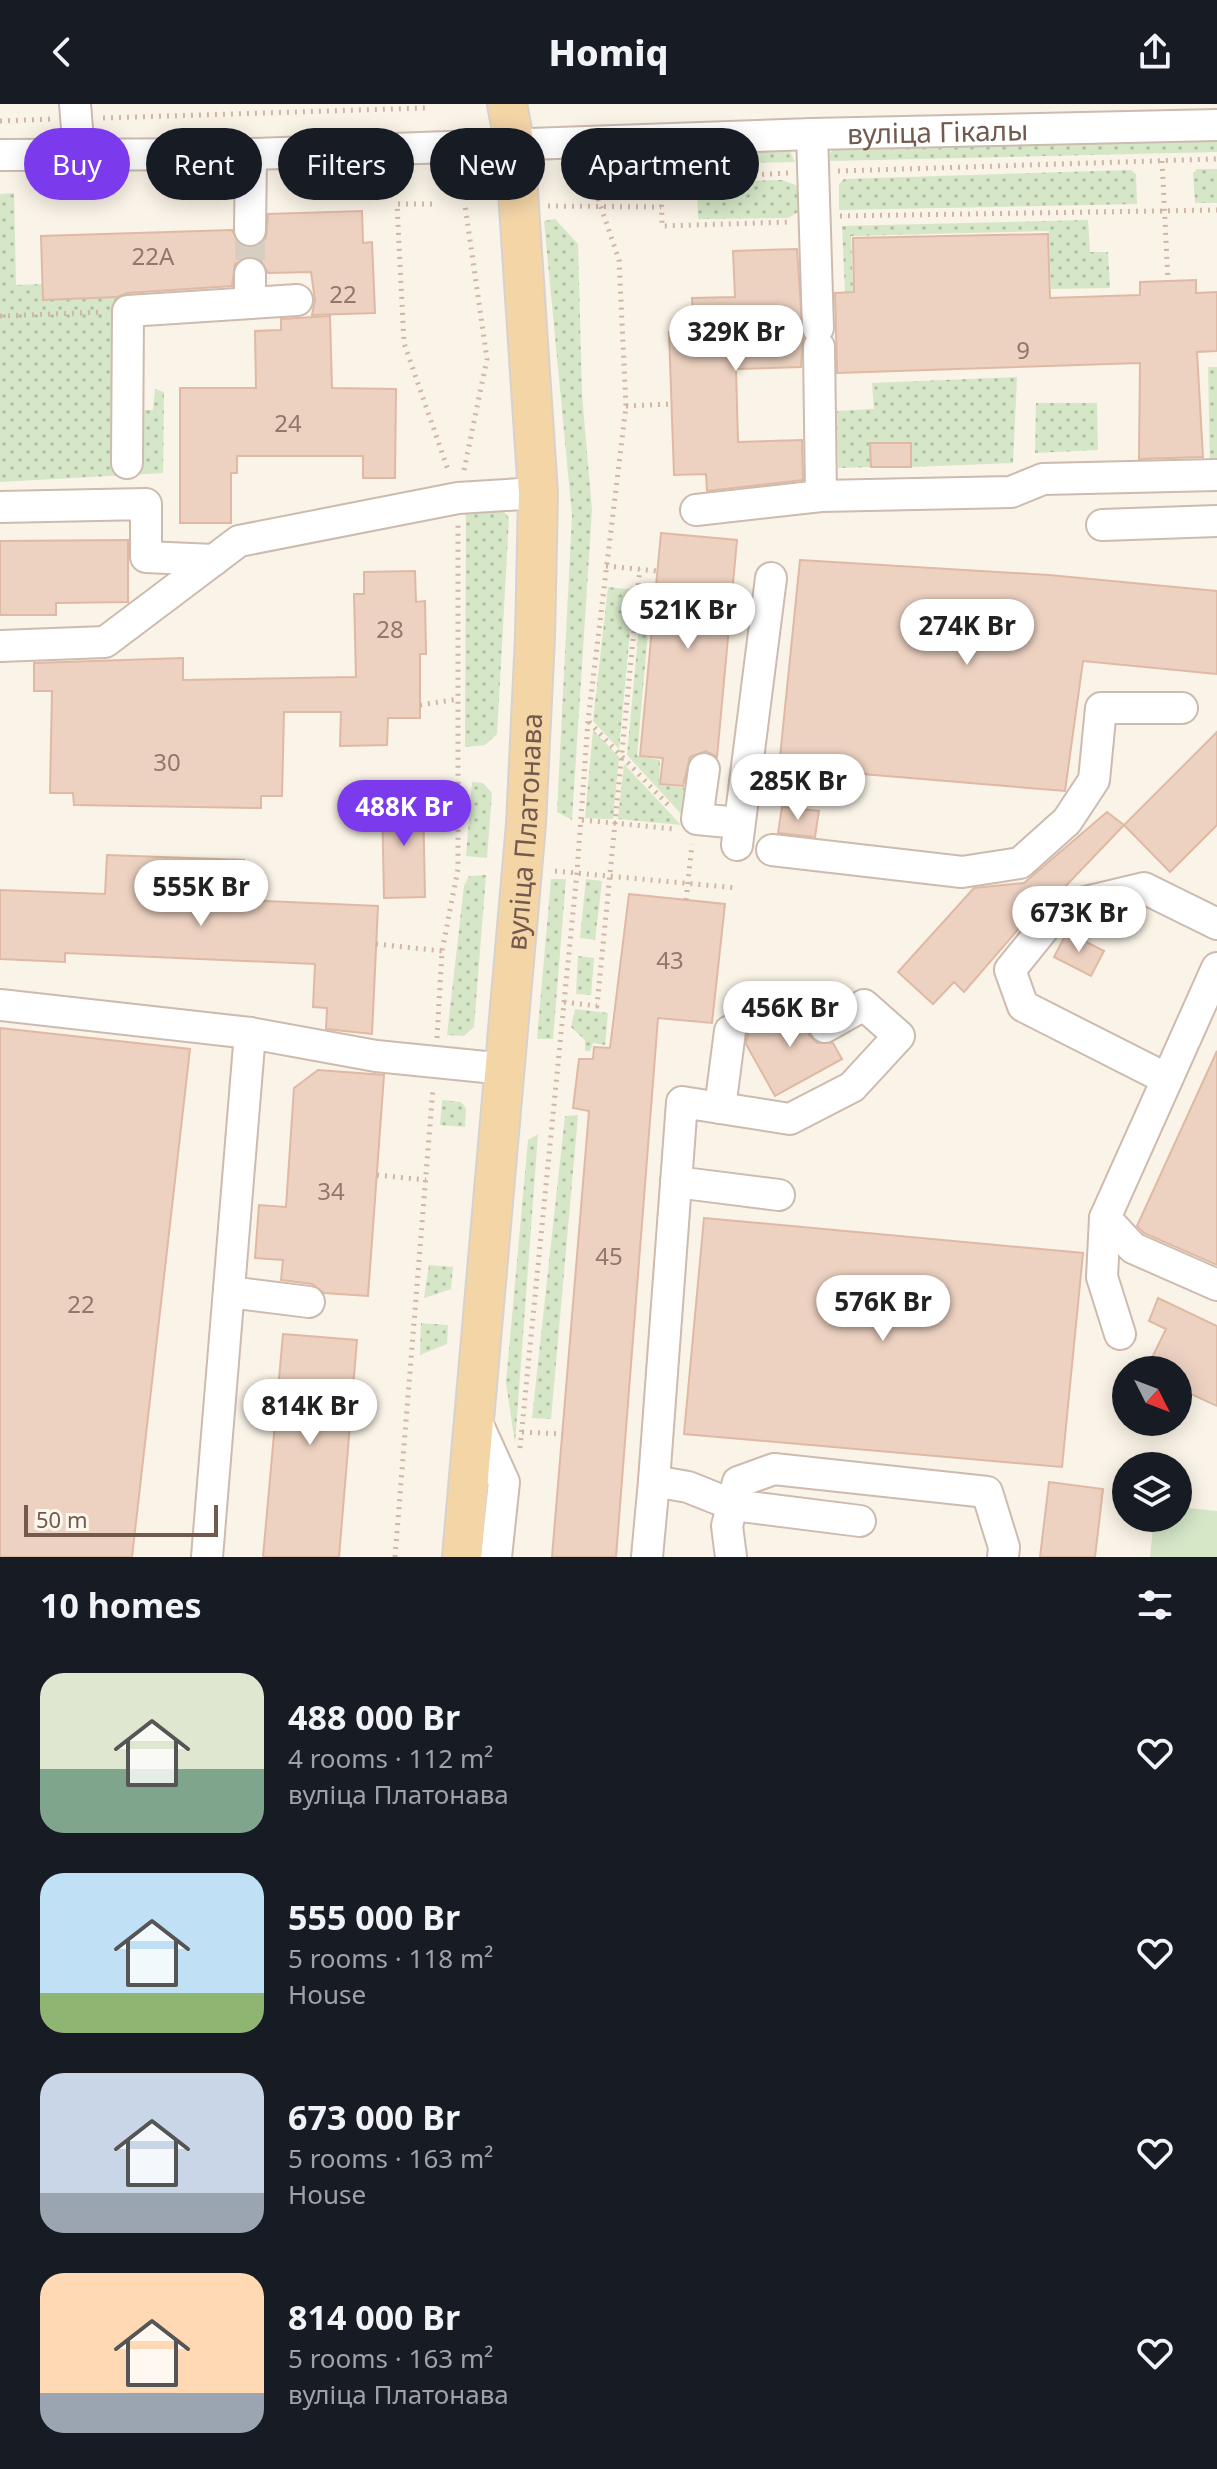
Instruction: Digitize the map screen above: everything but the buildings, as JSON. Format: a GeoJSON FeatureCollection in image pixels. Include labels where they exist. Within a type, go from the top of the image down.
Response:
{"type":"FeatureCollection","features":[{"type":"Feature","properties":{"kind":"main road","name":"вуліца Платонава"},"geometry":{"type":"LineString","coordinates":[[507,104],[512,128]]}},
{"type":"Feature","properties":{"kind":"main road","name":"вуліца Платонава"},"geometry":{"type":"LineString","coordinates":[[462,1557],[530,770],[538,493],[519,200]]}},
{"type":"Feature","properties":{"kind":"street","name":"вуліца Гікалы"},"geometry":{"type":"LineString","coordinates":[[545,145],[812,134],[1024,116],[1204,118]]}},
{"type":"Feature","properties":{"kind":"street"},"geometry":{"type":"LineString","coordinates":[[812,134],[821,496]]}},
{"type":"Feature","properties":{"kind":"street","name":"вуліца Гікалы"},"geometry":{"type":"LineString","coordinates":[[262,154],[430,149]]}},
{"type":"Feature","properties":{"kind":"street","name":"вуліца Гікалы"},"geometry":{"type":"LineString","coordinates":[[0,155],[24,154]]}},
{"type":"Feature","properties":{"kind":"street"},"geometry":{"type":"LineString","coordinates":[[250,200],[250,230]]}},
{"type":"Feature","properties":{"kind":"street"},"geometry":{"type":"LineString","coordinates":[[127,463],[128,311],[250,288],[297,300]]}},
{"type":"Feature","properties":{"kind":"street"},"geometry":{"type":"LineString","coordinates":[[696,510],[821,496],[1011,492],[1043,479],[1217,475]]}},
{"type":"Feature","properties":{"kind":"street"},"geometry":{"type":"LineString","coordinates":[[0,646],[105,642],[239,541],[458,498],[538,493]]}},
{"type":"Feature","properties":{"kind":"street"},"geometry":{"type":"LineString","coordinates":[[0,507],[146,504],[146,557],[214,560]]}},
{"type":"Feature","properties":{"kind":"street"},"geometry":{"type":"LineString","coordinates":[[1102,525],[1217,521]]}},
{"type":"Feature","properties":{"kind":"street"},"geometry":{"type":"LineString","coordinates":[[704,769],[697,819],[738,834],[771,578]]}},
{"type":"Feature","properties":{"kind":"street"},"geometry":{"type":"LineString","coordinates":[[772,850],[962,872],[1020,863],[1067,821],[1094,780],[1101,708],[1182,708]]}},
{"type":"Feature","properties":{"kind":"street"},"geometry":{"type":"LineString","coordinates":[[1167,1079],[1023,1006],[1010,970],[1060,908],[1144,888],[1217,924]]}},
{"type":"Feature","properties":{"kind":"street"},"geometry":{"type":"LineString","coordinates":[[1120,1334],[1102,1277],[1105,1218],[1217,968]]}},
{"type":"Feature","properties":{"kind":"street"},"geometry":{"type":"LineString","coordinates":[[0,1005],[250,1033],[435,1063],[505,1069]]}},
{"type":"Feature","properties":{"kind":"street"},"geometry":{"type":"LineString","coordinates":[[647,1557],[682,1102],[790,1119],[852,1087],[899,1036],[864,1005],[825,1027]]}},
{"type":"Feature","properties":{"kind":"street"},"geometry":{"type":"LineString","coordinates":[[720,1108],[730,1031]]}},
{"type":"Feature","properties":{"kind":"street"},"geometry":{"type":"LineString","coordinates":[[207,1557],[250,1033]]}},
{"type":"Feature","properties":{"kind":"street"},"geometry":{"type":"LineString","coordinates":[[676,1182],[779,1195]]}},
{"type":"Feature","properties":{"kind":"street"},"geometry":{"type":"LineString","coordinates":[[1105,1218],[1133,1248],[1217,1285]]}},
{"type":"Feature","properties":{"kind":"street"},"geometry":{"type":"LineString","coordinates":[[229,1292],[309,1302]]}},
{"type":"Feature","properties":{"kind":"street"},"geometry":{"type":"LineString","coordinates":[[474,1416],[504,1482],[496,1557]]}},
{"type":"Feature","properties":{"kind":"street"},"geometry":{"type":"LineString","coordinates":[[731,1557],[727,1526],[738,1482],[774,1469],[987,1492],[1004,1547],[1003,1557]]}},
{"type":"Feature","properties":{"kind":"street"},"geometry":{"type":"LineString","coordinates":[[654,1481],[688,1487],[733,1505],[860,1521]]}},
{"type":"Feature","properties":{"kind":"path"},"geometry":{"type":"LineString","coordinates":[[0,121],[75,111],[425,108]]}},
{"type":"Feature","properties":{"kind":"path"},"geometry":{"type":"LineString","coordinates":[[1217,159],[661,180],[662,226],[787,223],[816,217],[1217,210]]}},
{"type":"Feature","properties":{"kind":"path"},"geometry":{"type":"LineString","coordinates":[[1162,161],[1168,281]]}},
{"type":"Feature","properties":{"kind":"path"},"geometry":{"type":"LineString","coordinates":[[519,1459],[582,820],[588,721],[626,406],[619,260],[597,200]]}},
{"type":"Feature","properties":{"kind":"path"},"geometry":{"type":"LineString","coordinates":[[458,498],[487,359],[465,205]]}},
{"type":"Feature","properties":{"kind":"path"},"geometry":{"type":"LineString","coordinates":[[541,205],[661,207]]}},
{"type":"Feature","properties":{"kind":"path"},"geometry":{"type":"LineString","coordinates":[[0,316],[128,311]]}},
{"type":"Feature","properties":{"kind":"path"},"geometry":{"type":"LineString","coordinates":[[626,406],[671,404]]}},
{"type":"Feature","properties":{"kind":"path"},"geometry":{"type":"LineString","coordinates":[[606,566],[657,571]]}},
{"type":"Feature","properties":{"kind":"path"},"geometry":{"type":"LineString","coordinates":[[564,1002],[597,1006],[640,569]]}},
{"type":"Feature","properties":{"kind":"path"},"geometry":{"type":"LineString","coordinates":[[420,705],[459,699]]}},
{"type":"Feature","properties":{"kind":"path"},"geometry":{"type":"LineString","coordinates":[[588,721],[672,810]]}},
{"type":"Feature","properties":{"kind":"path"},"geometry":{"type":"LineString","coordinates":[[582,820],[677,829]]}},
{"type":"Feature","properties":{"kind":"path"},"geometry":{"type":"LineString","coordinates":[[686,900],[693,831]]}},
{"type":"Feature","properties":{"kind":"path"},"geometry":{"type":"LineString","coordinates":[[395,1557],[442,951],[458,869]]}},
{"type":"Feature","properties":{"kind":"path"},"geometry":{"type":"LineString","coordinates":[[555,871],[737,888]]}},
{"type":"Feature","properties":{"kind":"path"},"geometry":{"type":"LineString","coordinates":[[376,944],[442,951]]}},
{"type":"Feature","properties":{"kind":"path"},"geometry":{"type":"LineString","coordinates":[[377,1175],[426,1180]]}},
{"type":"Feature","properties":{"kind":"path"},"geometry":{"type":"LineString","coordinates":[[522,1432],[563,1434]]}},
{"type":"Feature","properties":{"kind":"green space"},"geometry":{"type":"Polygon","coordinates":[[[1217,139],[1217,152],[830,161],[829,154],[835,148],[1217,139]]]}},
{"type":"Feature","properties":{"kind":"green space"},"geometry":{"type":"Polygon","coordinates":[[[789,149],[795,162],[759,163],[759,150],[789,149]]]}},
{"type":"Feature","properties":{"kind":"green space"},"geometry":{"type":"Polygon","coordinates":[[[1197,169],[1217,169],[1217,203],[1195,203],[1193,173],[1197,169]]]}},
{"type":"Feature","properties":{"kind":"green space"},"geometry":{"type":"Polygon","coordinates":[[[1131,170],[1136,174],[1137,204],[839,210],[839,184],[844,179],[1131,170]]]}},
{"type":"Feature","properties":{"kind":"green space"},"geometry":{"type":"Polygon","coordinates":[[[782,180],[798,186],[800,211],[788,218],[698,219],[697,200],[759,200],[759,181],[782,180]]]}},
{"type":"Feature","properties":{"kind":"green space"},"geometry":{"type":"Polygon","coordinates":[[[14,193],[16,285],[43,284],[44,300],[128,297],[128,410],[153,410],[155,389],[164,392],[163,473],[0,482],[0,194],[14,193]]]}},
{"type":"Feature","properties":{"kind":"green space"},"geometry":{"type":"Polygon","coordinates":[[[555,219],[578,244],[582,395],[592,510],[572,820],[557,812],[572,515],[544,221],[555,219]]]}},
{"type":"Feature","properties":{"kind":"green space"},"geometry":{"type":"Polygon","coordinates":[[[1088,220],[1090,252],[1108,252],[1110,288],[1051,289],[1049,231],[851,236],[853,291],[845,292],[842,226],[1088,220]]]}},
{"type":"Feature","properties":{"kind":"green space"},"geometry":{"type":"Polygon","coordinates":[[[1208,367],[1217,367],[1217,462],[1210,465],[1208,367]]]}},
{"type":"Feature","properties":{"kind":"green space"},"geometry":{"type":"Polygon","coordinates":[[[1017,377],[1013,463],[911,467],[911,443],[871,443],[871,467],[838,468],[837,411],[874,409],[872,383],[1017,377]]]}},
{"type":"Feature","properties":{"kind":"green space"},"geometry":{"type":"Polygon","coordinates":[[[1036,403],[1097,403],[1098,450],[1035,453],[1036,403]]]}},
{"type":"Feature","properties":{"kind":"green space"},"geometry":{"type":"Polygon","coordinates":[[[466,504],[501,508],[509,518],[497,734],[485,745],[465,747],[466,504]]]}},
{"type":"Feature","properties":{"kind":"green space"},"geometry":{"type":"Polygon","coordinates":[[[608,587],[634,590],[619,749],[593,721],[608,587]]]}},
{"type":"Feature","properties":{"kind":"green space"},"geometry":{"type":"Polygon","coordinates":[[[642,595],[651,597],[637,756],[660,760],[659,785],[686,788],[683,816],[627,755],[642,595]]]}},
{"type":"Feature","properties":{"kind":"green space"},"geometry":{"type":"Polygon","coordinates":[[[593,730],[619,757],[613,819],[585,818],[593,730]]]}},
{"type":"Feature","properties":{"kind":"green space"},"geometry":{"type":"Polygon","coordinates":[[[624,764],[681,825],[618,819],[624,764]]]}},
{"type":"Feature","properties":{"kind":"green space"},"geometry":{"type":"Polygon","coordinates":[[[472,782],[483,783],[492,793],[487,858],[466,856],[472,782]]]}},
{"type":"Feature","properties":{"kind":"green space"},"geometry":{"type":"Polygon","coordinates":[[[486,875],[474,1027],[464,1036],[447,1035],[464,886],[469,876],[486,875]]]}},
{"type":"Feature","properties":{"kind":"green space"},"geometry":{"type":"Polygon","coordinates":[[[551,879],[566,879],[553,1039],[537,1039],[551,879]]]}},
{"type":"Feature","properties":{"kind":"green space"},"geometry":{"type":"Polygon","coordinates":[[[586,879],[602,881],[595,940],[580,938],[586,879]]]}},
{"type":"Feature","properties":{"kind":"green space"},"geometry":{"type":"Polygon","coordinates":[[[578,956],[594,958],[591,995],[576,994],[578,956]]]}},
{"type":"Feature","properties":{"kind":"green space"},"geometry":{"type":"Polygon","coordinates":[[[575,1009],[608,1013],[605,1045],[593,1043],[590,1051],[585,1051],[585,1040],[571,1027],[575,1009]]]}},
{"type":"Feature","properties":{"kind":"green space"},"geometry":{"type":"Polygon","coordinates":[[[442,1100],[461,1102],[466,1108],[465,1127],[440,1125],[442,1100]]]}},
{"type":"Feature","properties":{"kind":"green space"},"geometry":{"type":"Polygon","coordinates":[[[578,1115],[551,1419],[532,1418],[565,1116],[578,1115]]]}},
{"type":"Feature","properties":{"kind":"green space"},"geometry":{"type":"Polygon","coordinates":[[[538,1134],[515,1443],[506,1383],[528,1140],[538,1134]]]}},
{"type":"Feature","properties":{"kind":"green space"},"geometry":{"type":"Polygon","coordinates":[[[429,1265],[453,1267],[451,1289],[424,1298],[429,1265]]]}},
{"type":"Feature","properties":{"kind":"green space"},"geometry":{"type":"Polygon","coordinates":[[[421,1323],[448,1325],[447,1344],[420,1355],[421,1323]]]}},
{"type":"Feature","properties":{"kind":"green space"},"geometry":{"type":"Polygon","coordinates":[[[1192,1508],[1217,1511],[1217,1557],[1150,1557],[1153,1532],[1192,1532],[1192,1508]]]}},
{"type":"Feature","properties":{"kind":"tunnel"},"geometry":{"type":"LineString","coordinates":[[250,230],[250,274]]}}]}
